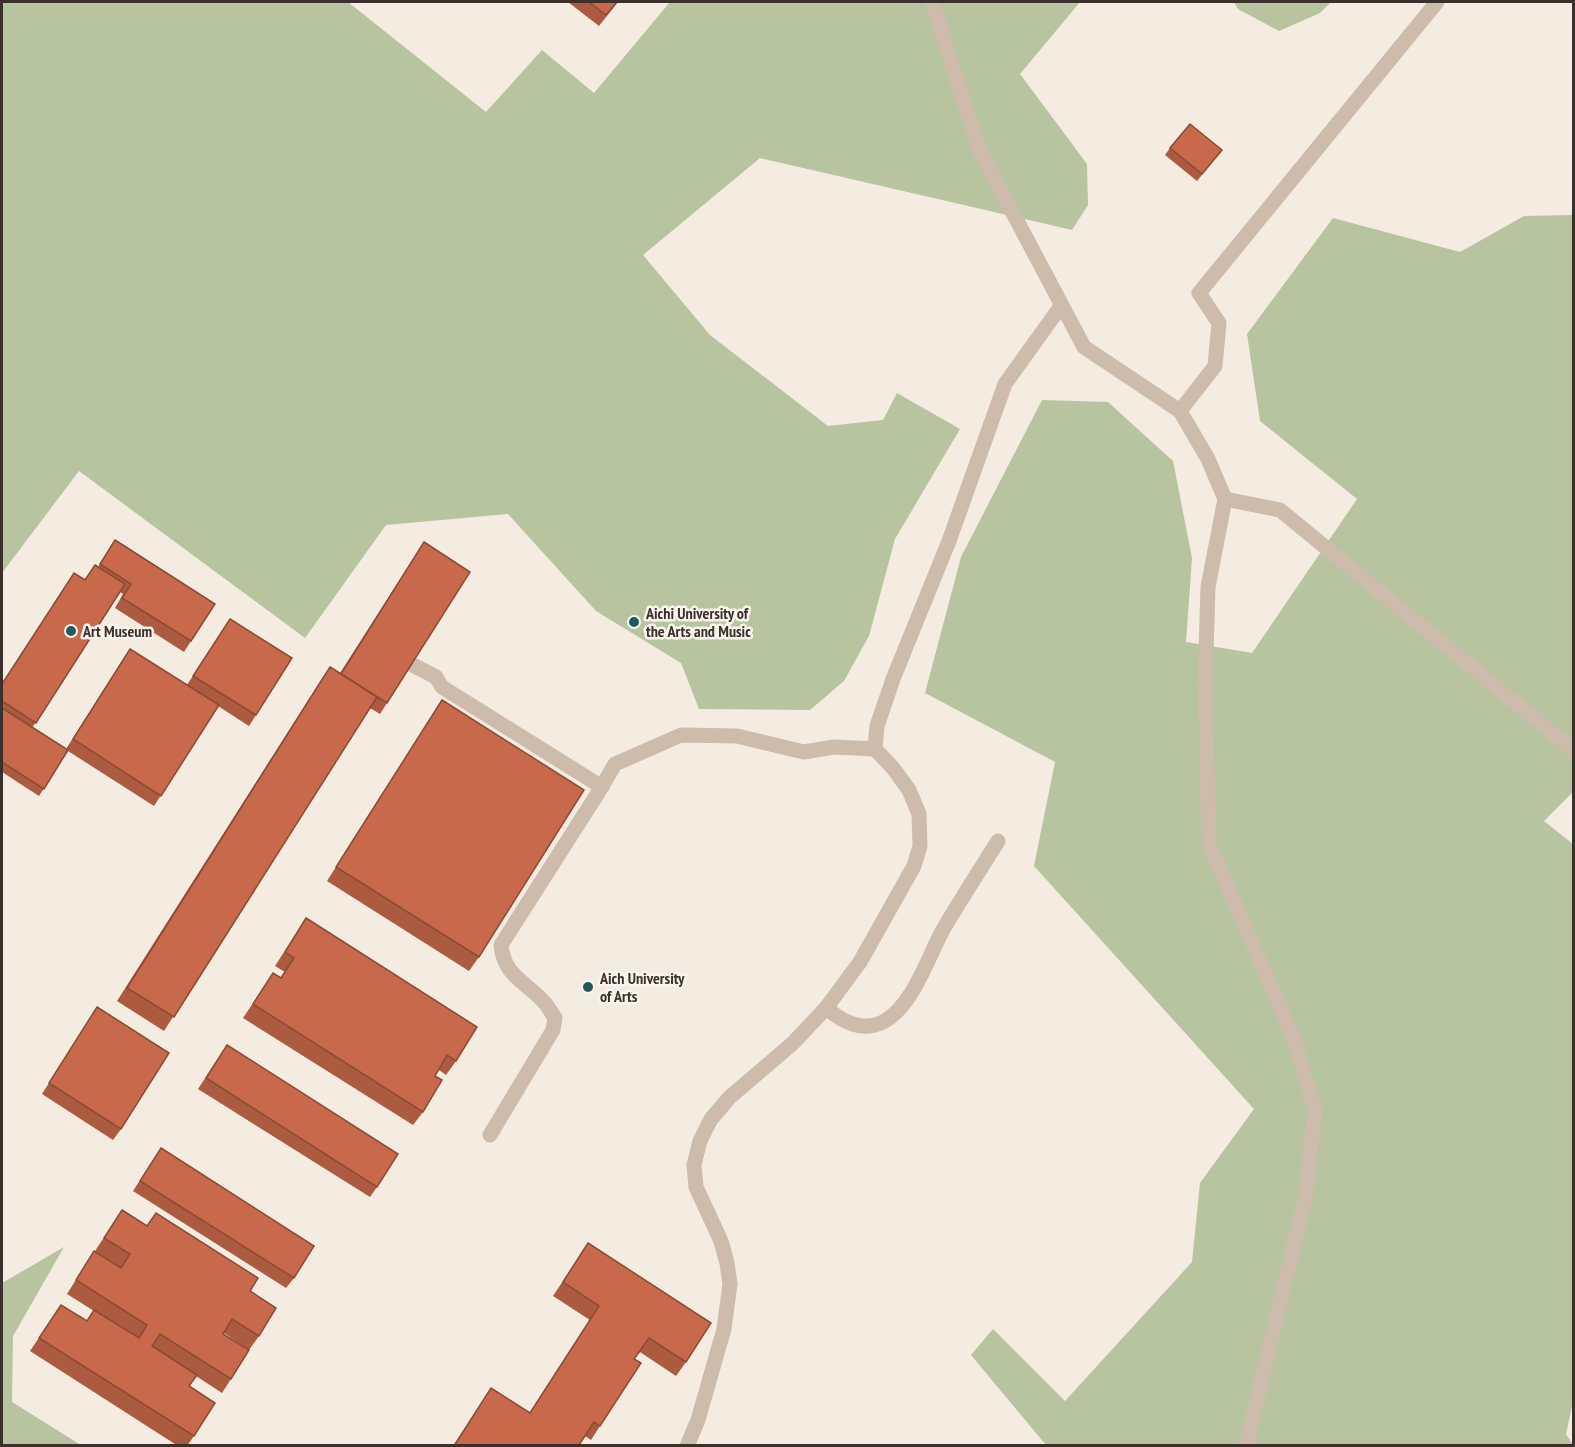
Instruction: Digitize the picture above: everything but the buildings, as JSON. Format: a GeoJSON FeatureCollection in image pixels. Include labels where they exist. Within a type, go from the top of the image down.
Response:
{"type":"FeatureCollection","features":[{"type":"Feature","properties":{"kind":"street"},"geometry":{"type":"LineString","coordinates":[[932,2],[979,149],[1084,347],[1180,411],[1208,459],[1225,499],[1208,587],[1205,686],[1209,844],[1294,1039],[1315,1112],[1305,1198],[1246,1446]]}},
{"type":"Feature","properties":{"kind":"street"},"geometry":{"type":"LineString","coordinates":[[1180,411],[1215,366],[1219,323],[1199,293],[1437,2]]}},
{"type":"Feature","properties":{"kind":"street"},"geometry":{"type":"LineString","coordinates":[[875,749],[877,726],[893,679],[949,541],[1005,384],[1061,306]]}},
{"type":"Feature","properties":{"kind":"street"},"geometry":{"type":"LineString","coordinates":[[1225,499],[1280,510],[1574,751]]}},
{"type":"Feature","properties":{"kind":"street"},"geometry":{"type":"LineString","coordinates":[[411,664],[436,677],[442,687],[602,787]]}},
{"type":"Feature","properties":{"kind":"street"},"geometry":{"type":"LineString","coordinates":[[490,1135],[553,1030],[555,1018],[544,1002],[510,972],[502,958],[501,945],[615,764],[681,735],[737,736],[804,752],[834,747],[875,749],[909,790],[919,814],[920,846],[914,866],[860,962],[826,1008],[792,1043],[730,1097],[711,1119],[700,1141],[694,1165],[696,1187],[721,1241],[728,1263],[730,1284],[724,1329],[698,1420],[687,1446]]}},
{"type":"Feature","properties":{"kind":"street"},"geometry":{"type":"LineString","coordinates":[[826,1008],[840,1020],[852,1026],[884,1021],[895,1013],[910,993],[943,929],[998,841]]}},
{"type":"Feature","properties":{"kind":"green space"},"geometry":{"type":"Polygon","coordinates":[[[2,2],[348,2],[486,112],[542,50],[594,93],[670,2],[1080,2],[1020,74],[1087,164],[1088,205],[1072,230],[760,158],[643,255],[710,335],[828,426],[883,420],[897,393],[960,429],[895,539],[869,636],[844,681],[810,710],[699,709],[681,663],[596,611],[508,514],[386,525],[305,638],[79,471],[2,573],[2,2]]]}},
{"type":"Feature","properties":{"kind":"green space"},"geometry":{"type":"Polygon","coordinates":[[[1234,2],[1331,2],[1320,13],[1279,31],[1238,9],[1234,2]]]}},
{"type":"Feature","properties":{"kind":"green space"},"geometry":{"type":"Polygon","coordinates":[[[1573,215],[1574,791],[1544,821],[1574,845],[1574,1397],[1566,1434],[1573,1445],[1046,1445],[971,1355],[993,1329],[1065,1401],[1192,1262],[1200,1183],[1254,1109],[1034,866],[1055,762],[925,693],[961,557],[1042,400],[1108,402],[1173,461],[1192,558],[1186,642],[1252,653],[1357,499],[1260,421],[1247,334],[1333,218],[1460,252],[1524,216],[1573,215]]]}},
{"type":"Feature","properties":{"kind":"green space"},"geometry":{"type":"Polygon","coordinates":[[[64,1247],[13,1336],[12,1402],[81,1445],[2,1445],[2,1283],[64,1247]]]}},
{"type":"Feature","properties":{"kind":"place","name":"Aichi University of the Arts and Music"},"geometry":{"type":"Point","coordinates":[634,622]}},
{"type":"Feature","properties":{"kind":"place","name":"Art Museum"},"geometry":{"type":"Point","coordinates":[71,631]}},
{"type":"Feature","properties":{"kind":"place","name":"Aich University of Arts"},"geometry":{"type":"Point","coordinates":[588,987]}}]}
